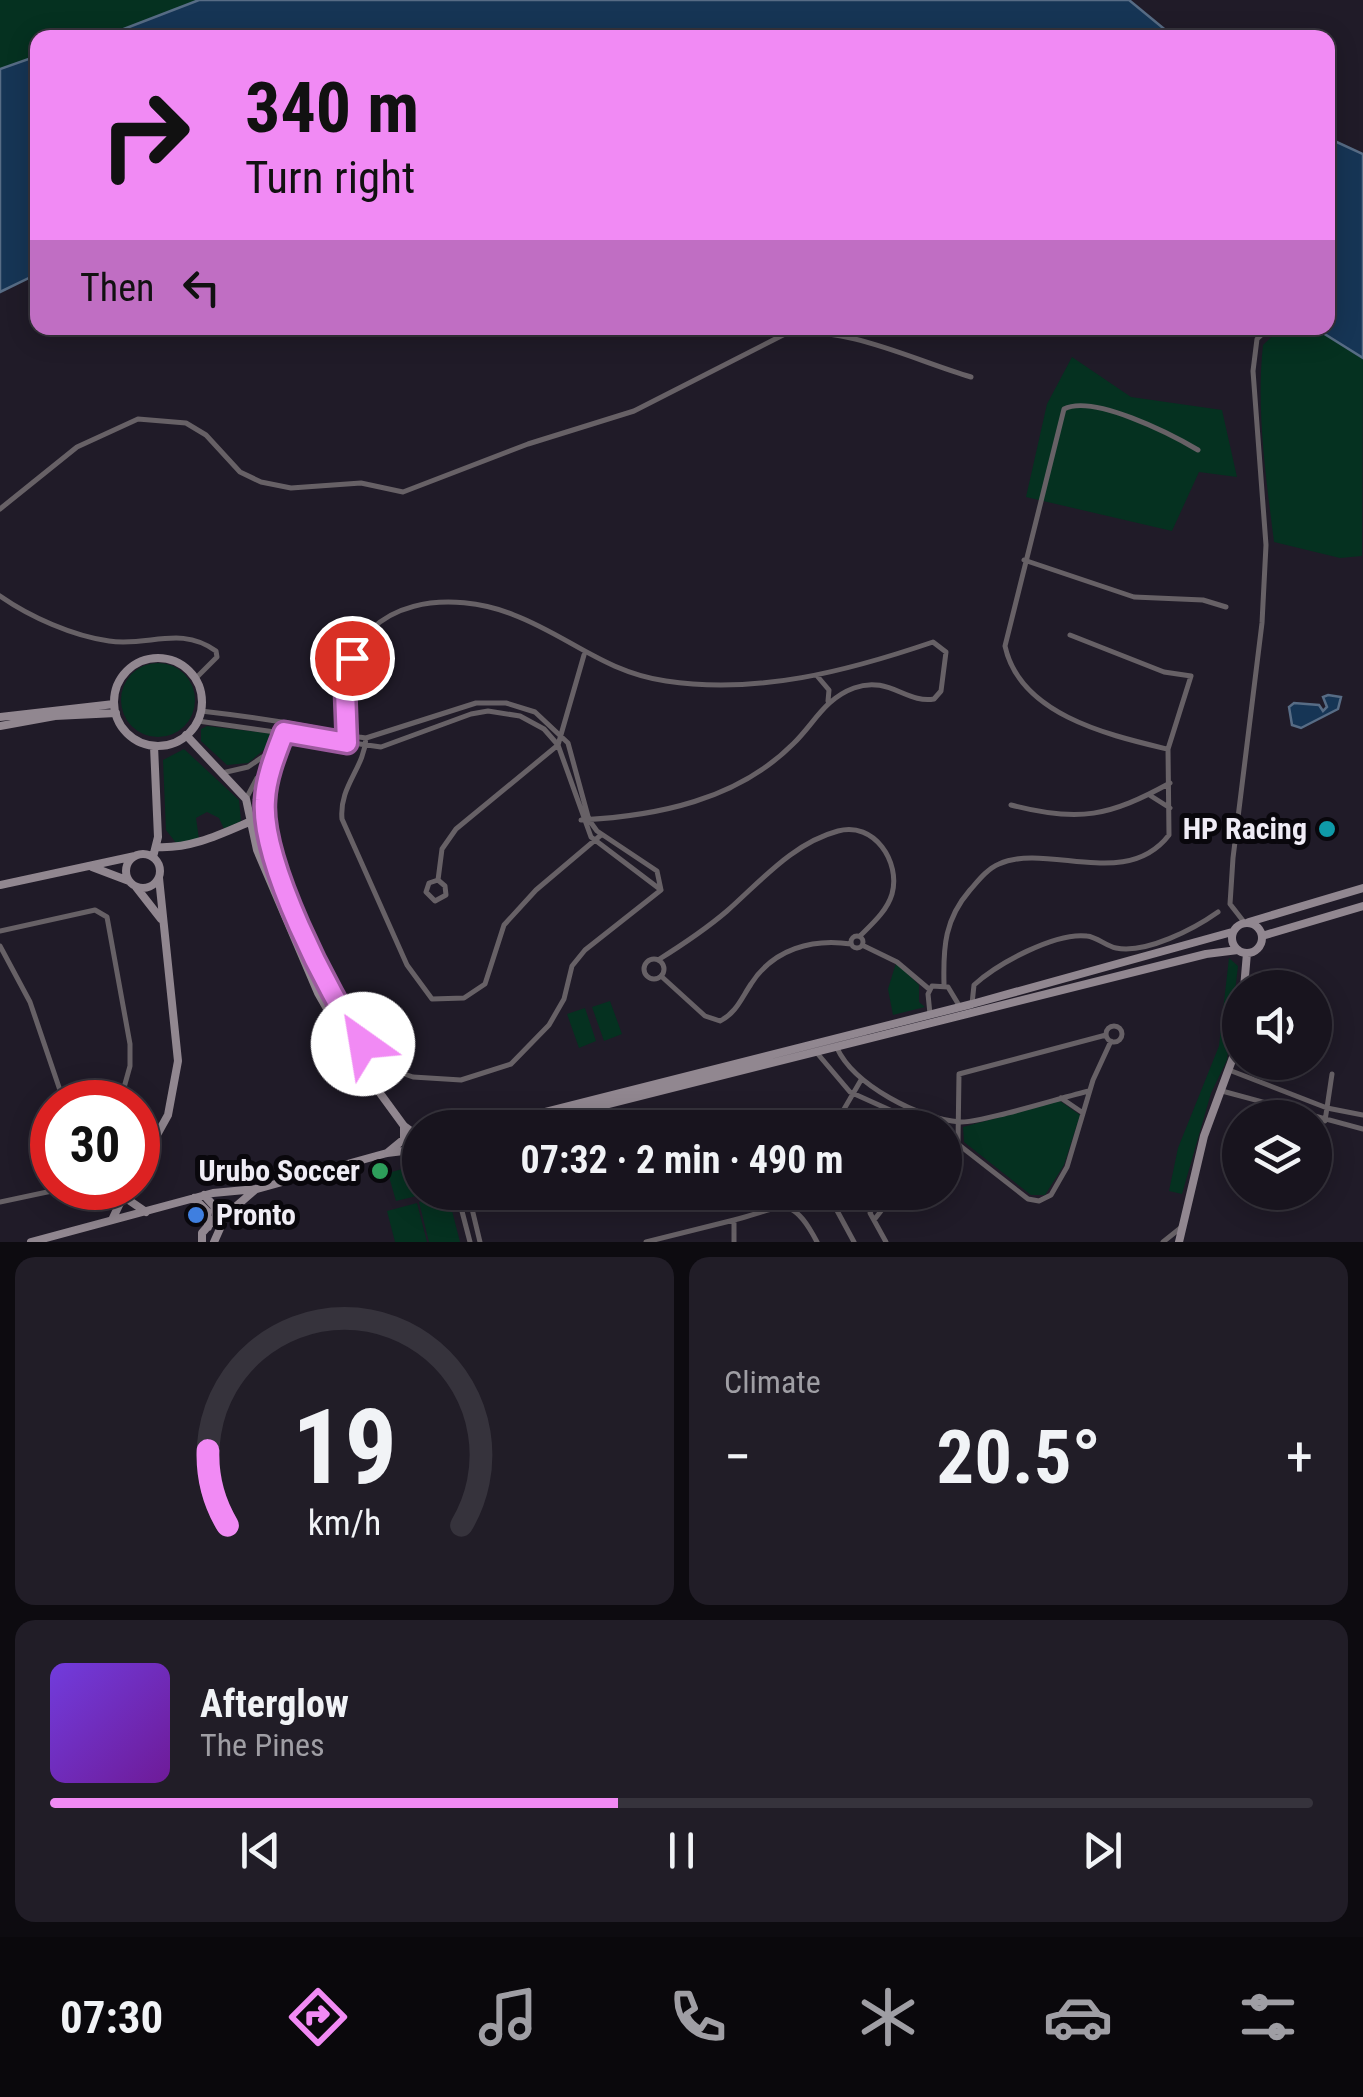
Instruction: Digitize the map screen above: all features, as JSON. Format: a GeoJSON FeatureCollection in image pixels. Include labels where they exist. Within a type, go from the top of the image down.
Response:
{"type":"FeatureCollection","features":[{"type":"Feature","properties":{"kind":"main road"},"geometry":{"type":"LineString","coordinates":[[152,658],[176,662],[195,679],[199,716],[186,736],[154,746],[126,732],[115,708],[120,679],[129,669],[152,658]]}},
{"type":"Feature","properties":{"kind":"main road"},"geometry":{"type":"LineString","coordinates":[[0,717],[115,708]]}},
{"type":"Feature","properties":{"kind":"main road"},"geometry":{"type":"LineString","coordinates":[[0,726],[115,708]]}},
{"type":"Feature","properties":{"kind":"main road"},"geometry":{"type":"LineString","coordinates":[[186,736],[246,799],[249,822],[318,993],[358,1063],[402,1123]]}},
{"type":"Feature","properties":{"kind":"main road"},"geometry":{"type":"LineString","coordinates":[[154,746],[154,852],[160,868],[161,920],[178,1061],[168,1114],[160,1129]]}},
{"type":"Feature","properties":{"kind":"main road"},"geometry":{"type":"LineString","coordinates":[[0,884],[207,840],[249,822]]}},
{"type":"Feature","properties":{"kind":"main road"},"geometry":{"type":"LineString","coordinates":[[135,856],[128,864],[133,884],[161,920]]}},
{"type":"Feature","properties":{"kind":"main road"},"geometry":{"type":"LineString","coordinates":[[92,867],[149,887],[159,878]]}},
{"type":"Feature","properties":{"kind":"main road"},"geometry":{"type":"LineString","coordinates":[[585,1110],[816,1053],[930,1014],[1232,932],[1246,922],[1298,906],[1362,892]]}},
{"type":"Feature","properties":{"kind":"main road"},"geometry":{"type":"LineString","coordinates":[[1298,906],[1304,922]]}},
{"type":"Feature","properties":{"kind":"main road"},"geometry":{"type":"LineString","coordinates":[[1262,936],[1363,906]]}},
{"type":"Feature","properties":{"kind":"main road"},"geometry":{"type":"LineString","coordinates":[[1246,922],[1262,936]]}},
{"type":"Feature","properties":{"kind":"main road"},"geometry":{"type":"LineString","coordinates":[[1232,932],[1242,952],[1243,970]]}},
{"type":"Feature","properties":{"kind":"main road"},"geometry":{"type":"LineString","coordinates":[[558,1110],[1187,958],[1242,952],[1260,946],[1262,936]]}},
{"type":"Feature","properties":{"kind":"main road"},"geometry":{"type":"LineString","coordinates":[[1178,1242],[1204,1136],[1226,1080]]}},
{"type":"Feature","properties":{"kind":"main road"},"geometry":{"type":"LineString","coordinates":[[387,1153],[402,1141]]}},
{"type":"Feature","properties":{"kind":"main road"},"geometry":{"type":"LineString","coordinates":[[214,1242],[226,1215],[256,1189],[402,1151]]}},
{"type":"Feature","properties":{"kind":"main road"},"geometry":{"type":"LineString","coordinates":[[32,1242],[204,1195],[248,1186],[256,1189]]}},
{"type":"Feature","properties":{"kind":"main road"},"geometry":{"type":"LineString","coordinates":[[202,1242],[216,1213],[204,1195]]}},
{"type":"Feature","properties":{"kind":"main road"},"geometry":{"type":"LineString","coordinates":[[194,1198],[207,1211],[208,1227]]}},
{"type":"Feature","properties":{"kind":"main road"},"geometry":{"type":"LineString","coordinates":[[112,1220],[117,1210]]}},
{"type":"Feature","properties":{"kind":"street"},"geometry":{"type":"LineString","coordinates":[[0,509],[10,496],[54,469],[78,447],[138,419],[186,423],[206,434],[240,472],[261,482],[291,488],[360,483],[396,493],[564,431],[634,411],[782,335]]}},
{"type":"Feature","properties":{"kind":"street"},"geometry":{"type":"LineString","coordinates":[[820,335],[867,342],[971,377]]}},
{"type":"Feature","properties":{"kind":"street"},"geometry":{"type":"LineString","coordinates":[[1246,922],[1230,904],[1232,858],[1262,623],[1266,544],[1253,371],[1257,339],[1261,335]]}},
{"type":"Feature","properties":{"kind":"street"},"geometry":{"type":"LineString","coordinates":[[1168,749],[1088,729],[1016,674],[1005,646],[1056,429],[1067,406],[1076,404],[1138,420],[1198,450]]}},
{"type":"Feature","properties":{"kind":"street"},"geometry":{"type":"LineString","coordinates":[[1024,560],[1134,597],[1202,600],[1226,607]]}},
{"type":"Feature","properties":{"kind":"street"},"geometry":{"type":"LineString","coordinates":[[0,596],[72,633],[111,642],[191,636],[216,651],[217,657],[195,679]]}},
{"type":"Feature","properties":{"kind":"street"},"geometry":{"type":"LineString","coordinates":[[347,743],[345,690],[352,658],[377,624],[407,607],[450,600],[516,615],[584,655],[630,673],[704,686],[816,675],[884,661],[933,642],[946,652],[940,691],[934,700],[886,685],[867,685],[827,703],[793,744],[729,787],[678,808],[581,820]]}},
{"type":"Feature","properties":{"kind":"street"},"geometry":{"type":"LineString","coordinates":[[960,1007],[944,984],[950,918],[994,866],[1013,860],[1092,864],[1126,859],[1162,843],[1169,834],[1168,749],[1191,676],[1164,672],[1070,635]]}},
{"type":"Feature","properties":{"kind":"street"},"geometry":{"type":"LineString","coordinates":[[438,880],[429,883],[426,892],[435,901],[444,899],[447,890],[438,880],[442,849],[456,830],[558,745],[584,655]]}},
{"type":"Feature","properties":{"kind":"street"},"geometry":{"type":"LineString","coordinates":[[816,675],[829,690],[827,703]]}},
{"type":"Feature","properties":{"kind":"street"},"geometry":{"type":"LineString","coordinates":[[199,716],[286,723],[366,738],[469,704],[494,702],[535,712],[562,734],[578,770],[590,820],[601,835],[657,871],[661,890]]}},
{"type":"Feature","properties":{"kind":"street"},"geometry":{"type":"LineString","coordinates":[[199,716],[365,747],[387,746],[488,710],[531,721],[558,745],[572,777],[581,820],[595,842],[661,890]]}},
{"type":"Feature","properties":{"kind":"street"},"geometry":{"type":"LineString","coordinates":[[286,723],[265,798],[270,846],[326,980],[363,1044],[393,1070],[413,1077],[461,1080],[511,1064],[549,1025],[564,999],[572,966],[585,950],[661,890]]}},
{"type":"Feature","properties":{"kind":"street"},"geometry":{"type":"LineString","coordinates":[[366,738],[362,766],[344,793],[342,819],[407,965],[432,999],[464,998],[485,984],[504,925],[536,890],[601,835]]}},
{"type":"Feature","properties":{"kind":"street"},"geometry":{"type":"LineString","coordinates":[[222,773],[248,767],[279,745]]}},
{"type":"Feature","properties":{"kind":"street"},"geometry":{"type":"LineString","coordinates":[[246,799],[257,778],[273,764]]}},
{"type":"Feature","properties":{"kind":"street"},"geometry":{"type":"LineString","coordinates":[[248,767],[257,778]]}},
{"type":"Feature","properties":{"kind":"street"},"geometry":{"type":"LineString","coordinates":[[1011,806],[1076,818],[1150,796],[1170,783]]}},
{"type":"Feature","properties":{"kind":"street"},"geometry":{"type":"LineString","coordinates":[[1150,796],[1170,808]]}},
{"type":"Feature","properties":{"kind":"street"},"geometry":{"type":"LineString","coordinates":[[661,976],[652,978],[645,972],[649,960],[658,960],[699,934],[798,849],[849,829],[874,838],[892,866],[894,882],[887,905],[860,936],[853,936],[850,944]]}},
{"type":"Feature","properties":{"kind":"street"},"geometry":{"type":"LineString","coordinates":[[0,930],[95,910],[107,918],[130,1044],[126,1080]]}},
{"type":"Feature","properties":{"kind":"street"},"geometry":{"type":"LineString","coordinates":[[972,1004],[974,985],[999,963],[1022,953],[1087,936],[1113,948],[1130,949],[1218,912]]}},
{"type":"Feature","properties":{"kind":"street"},"geometry":{"type":"LineString","coordinates":[[860,936],[862,945]]}},
{"type":"Feature","properties":{"kind":"street"},"geometry":{"type":"LineString","coordinates":[[661,976],[705,1016],[720,1021],[733,1013],[759,973],[804,943],[813,940],[856,948],[862,945]]}},
{"type":"Feature","properties":{"kind":"street"},"geometry":{"type":"LineString","coordinates":[[862,945],[897,962],[928,989],[930,1014]]}},
{"type":"Feature","properties":{"kind":"street"},"geometry":{"type":"LineString","coordinates":[[0,946],[30,1002],[57,1080]]}},
{"type":"Feature","properties":{"kind":"street"},"geometry":{"type":"LineString","coordinates":[[658,960],[664,967],[661,976]]}},
{"type":"Feature","properties":{"kind":"street"},"geometry":{"type":"LineString","coordinates":[[928,989],[944,984]]}},
{"type":"Feature","properties":{"kind":"street"},"geometry":{"type":"LineString","coordinates":[[960,1110],[960,1074],[1108,1038],[1067,1167],[1051,1195],[1039,1201],[1028,1199],[962,1144]]}},
{"type":"Feature","properties":{"kind":"street"},"geometry":{"type":"LineString","coordinates":[[836,1044],[845,1066],[861,1080],[924,1110]]}},
{"type":"Feature","properties":{"kind":"street"},"geometry":{"type":"LineString","coordinates":[[816,1053],[850,1092],[890,1110]]}},
{"type":"Feature","properties":{"kind":"street"},"geometry":{"type":"LineString","coordinates":[[842,1110],[861,1080]]}},
{"type":"Feature","properties":{"kind":"street"},"geometry":{"type":"LineString","coordinates":[[1244,1094],[1249,1080]]}},
{"type":"Feature","properties":{"kind":"street"},"geometry":{"type":"LineString","coordinates":[[1252,1080],[1306,1100]]}},
{"type":"Feature","properties":{"kind":"street"},"geometry":{"type":"LineString","coordinates":[[962,1122],[1090,1090]]}},
{"type":"Feature","properties":{"kind":"street"},"geometry":{"type":"LineString","coordinates":[[1221,1090],[1262,1100]]}},
{"type":"Feature","properties":{"kind":"street"},"geometry":{"type":"LineString","coordinates":[[1060,1097],[1083,1114]]}},
{"type":"Feature","properties":{"kind":"street"},"geometry":{"type":"LineString","coordinates":[[1332,1109],[1363,1115]]}},
{"type":"Feature","properties":{"kind":"street"},"geometry":{"type":"LineString","coordinates":[[1332,1122],[1363,1129]]}},
{"type":"Feature","properties":{"kind":"street"},"geometry":{"type":"LineString","coordinates":[[0,1202],[30,1196]]}},
{"type":"Feature","properties":{"kind":"street"},"geometry":{"type":"LineString","coordinates":[[646,1242],[793,1208],[803,1215],[817,1242]]}},
{"type":"Feature","properties":{"kind":"street"},"geometry":{"type":"LineString","coordinates":[[462,1210],[470,1242]]}},
{"type":"Feature","properties":{"kind":"street"},"geometry":{"type":"LineString","coordinates":[[472,1210],[480,1242]]}},
{"type":"Feature","properties":{"kind":"street"},"geometry":{"type":"LineString","coordinates":[[837,1210],[854,1242]]}},
{"type":"Feature","properties":{"kind":"street"},"geometry":{"type":"LineString","coordinates":[[734,1220],[734,1242]]}},
{"type":"Feature","properties":{"kind":"street"},"geometry":{"type":"LineString","coordinates":[[874,1220],[886,1242]]}},
{"type":"Feature","properties":{"kind":"street"},"geometry":{"type":"LineString","coordinates":[[1164,1242],[1182,1226]]}},
{"type":"Feature","properties":{"kind":"green space"},"geometry":{"type":"Polygon","coordinates":[[[0,0],[199,0],[121,30],[30,30],[30,59],[0,69],[0,0]]]}},
{"type":"Feature","properties":{"kind":"green space"},"geometry":{"type":"Polygon","coordinates":[[[1274,335],[1327,335],[1363,358],[1362,556],[1340,558],[1274,542],[1263,443],[1263,345],[1274,335]]]}},
{"type":"Feature","properties":{"kind":"green space"},"geometry":{"type":"Polygon","coordinates":[[[1072,357],[1131,397],[1222,410],[1237,477],[1199,472],[1172,531],[1026,497],[1047,404],[1072,357]]]}},
{"type":"Feature","properties":{"kind":"green space"},"geometry":{"type":"Polygon","coordinates":[[[158,663],[185,673],[195,700],[185,727],[158,737],[131,727],[121,700],[131,673],[158,663]]]}},
{"type":"Feature","properties":{"kind":"green space"},"geometry":{"type":"Polygon","coordinates":[[[207,726],[274,734],[277,739],[248,763],[227,765],[201,741],[201,729],[207,726]]]}},
{"type":"Feature","properties":{"kind":"green space"},"geometry":{"type":"Polygon","coordinates":[[[184,749],[239,800],[241,821],[224,829],[219,818],[207,812],[196,818],[199,839],[176,843],[166,830],[163,760],[184,749]]]}},
{"type":"Feature","properties":{"kind":"green space"},"geometry":{"type":"Polygon","coordinates":[[[1229,958],[1238,966],[1238,970],[1228,970],[1229,958]]]}},
{"type":"Feature","properties":{"kind":"green space"},"geometry":{"type":"Polygon","coordinates":[[[896,963],[919,985],[919,1002],[925,1007],[893,1015],[888,989],[896,963]]]}},
{"type":"Feature","properties":{"kind":"green space"},"geometry":{"type":"Polygon","coordinates":[[[610,1001],[622,1034],[604,1041],[592,1007],[610,1001]]]}},
{"type":"Feature","properties":{"kind":"green space"},"geometry":{"type":"Polygon","coordinates":[[[585,1008],[596,1041],[579,1048],[567,1014],[585,1008]]]}},
{"type":"Feature","properties":{"kind":"green space"},"geometry":{"type":"Polygon","coordinates":[[[1222,1020],[1222,1070],[1211,1093],[1182,1194],[1169,1191],[1178,1148],[1219,1046],[1222,1020]]]}},
{"type":"Feature","properties":{"kind":"green space"},"geometry":{"type":"Polygon","coordinates":[[[1060,1101],[1080,1115],[1064,1165],[1045,1195],[1031,1195],[964,1142],[963,1127],[1060,1101]]]}},
{"type":"Feature","properties":{"kind":"green space"},"geometry":{"type":"Polygon","coordinates":[[[402,1169],[402,1200],[396,1201],[388,1173],[402,1169]]]}},
{"type":"Feature","properties":{"kind":"green space"},"geometry":{"type":"Polygon","coordinates":[[[402,1207],[419,1210],[427,1242],[395,1242],[387,1211],[402,1207]]]}},
{"type":"Feature","properties":{"kind":"green space"},"geometry":{"type":"Polygon","coordinates":[[[421,1210],[452,1210],[460,1242],[429,1242],[421,1210]]]}},
{"type":"Feature","properties":{"kind":"water"},"geometry":{"type":"Polygon","coordinates":[[[199,0],[1129,0],[1165,30],[121,30],[199,0]]]}},
{"type":"Feature","properties":{"kind":"water"},"geometry":{"type":"Polygon","coordinates":[[[30,58],[30,277],[0,292],[0,69],[30,58]]]}},
{"type":"Feature","properties":{"kind":"water"},"geometry":{"type":"Polygon","coordinates":[[[1335,141],[1363,154],[1363,358],[1326,335],[1335,335],[1335,141]]]}},
{"type":"Feature","properties":{"kind":"water"},"geometry":{"type":"Polygon","coordinates":[[[1323,697],[1341,697],[1338,709],[1301,728],[1292,725],[1289,707],[1294,703],[1319,705],[1323,711],[1327,707],[1323,697]]]}},
{"type":"Feature","properties":{"kind":"place","name":"HP Racing"},"geometry":{"type":"Point","coordinates":[1327,829]}},
{"type":"Feature","properties":{"kind":"place","name":"Urubo Soccer"},"geometry":{"type":"Point","coordinates":[380,1171]}},
{"type":"Feature","properties":{"kind":"place","name":"Pronto"},"geometry":{"type":"Point","coordinates":[196,1215]}},
{"type":"Feature","properties":{"kind":"route"},"geometry":{"type":"LineString","coordinates":[[352,658],[345,690],[347,743],[284,732],[268,784],[265,812],[274,862],[334,998],[363,1044]]}}]}
